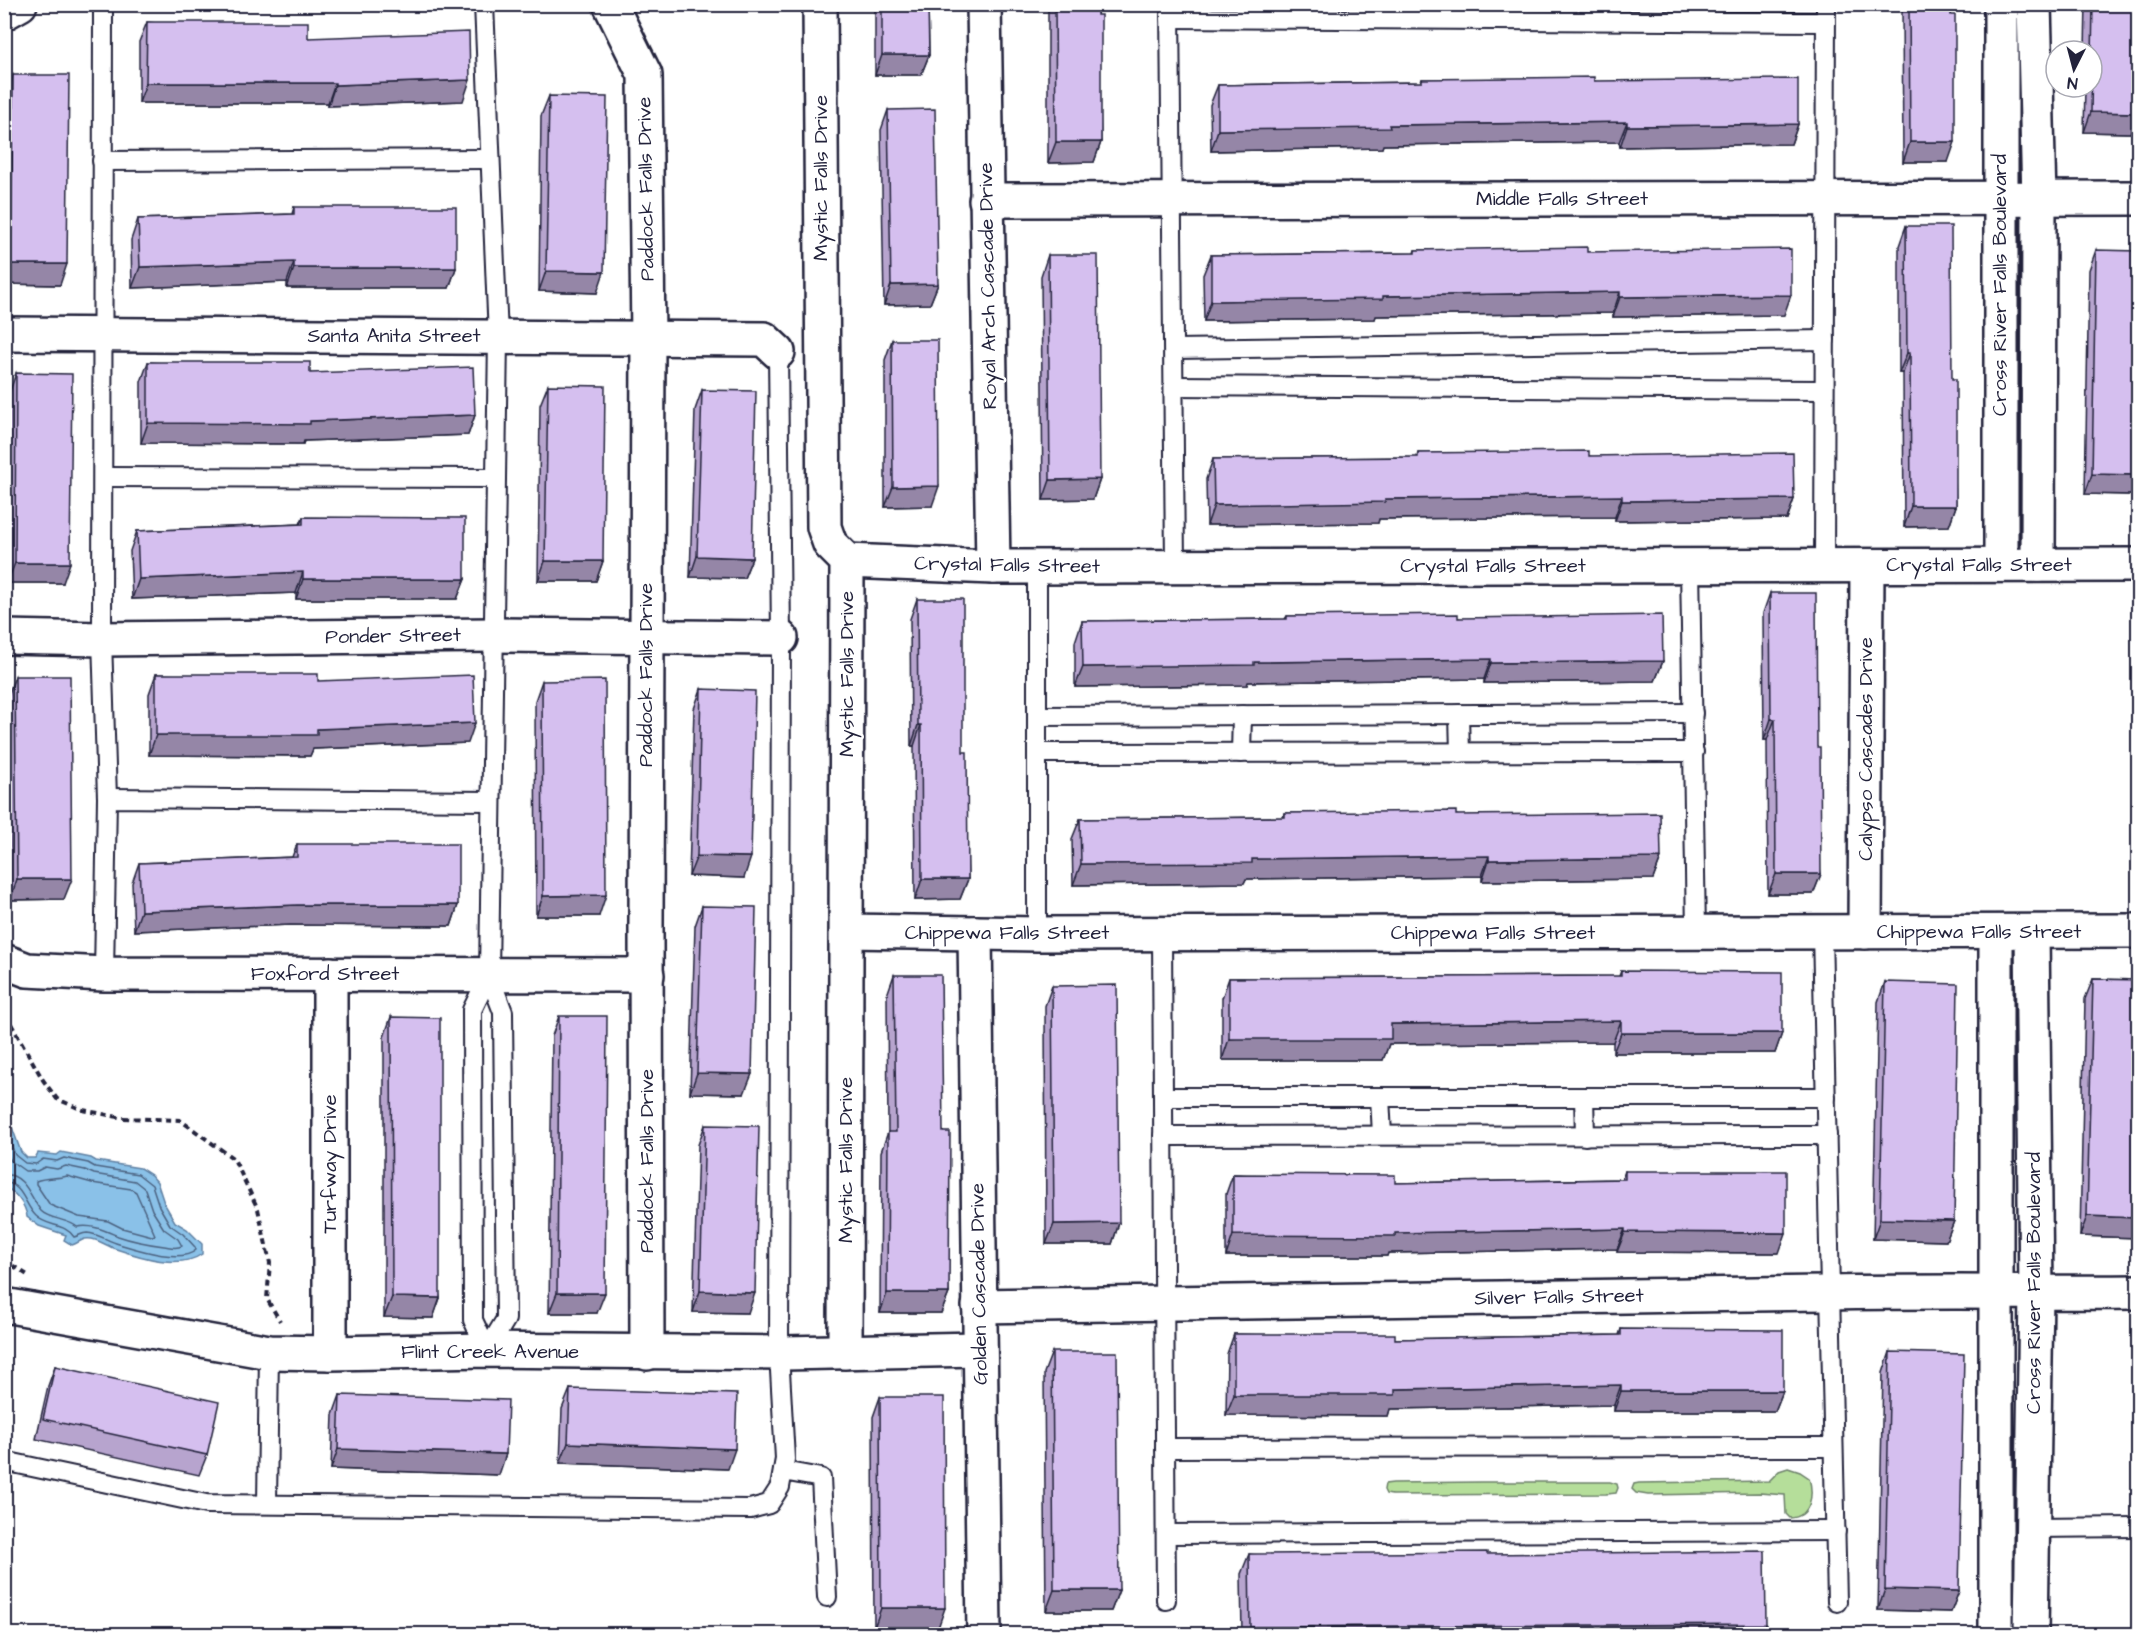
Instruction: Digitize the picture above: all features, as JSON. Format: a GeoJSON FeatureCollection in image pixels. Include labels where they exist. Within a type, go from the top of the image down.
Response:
{"type":"FeatureCollection","features":[{"type":"Feature","properties":{"kind":"street"},"geometry":{"type":"LineString","coordinates":[[4,13],[20,4]]}},
{"type":"Feature","properties":{"kind":"street","name":"Paddock Falls Drive"},"geometry":{"type":"LineString","coordinates":[[610,4],[645,75],[648,338],[646,637],[648,1353]]}},
{"type":"Feature","properties":{"kind":"street","name":"Mystic Falls Drive"},"geometry":{"type":"LineString","coordinates":[[820,4],[824,528],[830,544],[847,561],[845,1352]]}},
{"type":"Feature","properties":{"kind":"street","name":"Royal Arch Cascade Drive"},"geometry":{"type":"LineString","coordinates":[[984,4],[993,567]]}},
{"type":"Feature","properties":{"kind":"street","name":"Cross River Falls Boulevard"},"geometry":{"type":"LineString","coordinates":[[2001,4],[1999,198],[2001,566]]}},
{"type":"Feature","properties":{"kind":"street","name":"Cross River Falls Boulevard"},"geometry":{"type":"LineString","coordinates":[[2034,4],[2039,199],[2038,565]]}},
{"type":"Feature","properties":{"kind":"street","name":"Middle Falls Street"},"geometry":{"type":"LineString","coordinates":[[986,200],[2139,198]]}},
{"type":"Feature","properties":{"kind":"street","name":"Santa Anita Street"},"geometry":{"type":"LineString","coordinates":[[4,334],[764,339],[778,352]]}},
{"type":"Feature","properties":{"kind":"street","name":"Crystal Falls Street"},"geometry":{"type":"LineString","coordinates":[[847,561],[993,567],[2139,565]]}},
{"type":"Feature","properties":{"kind":"street","name":"Calypso Cascades Drive"},"geometry":{"type":"LineString","coordinates":[[1865,932],[1867,566]]}},
{"type":"Feature","properties":{"kind":"street","name":"Ponder Street"},"geometry":{"type":"LineString","coordinates":[[4,637],[102,639],[494,635],[781,638]]}},
{"type":"Feature","properties":{"kind":"street","name":"Chippewa Falls Street"},"geometry":{"type":"LineString","coordinates":[[847,931],[1037,934],[2139,931]]}},
{"type":"Feature","properties":{"kind":"street","name":"Cross River Falls Boulevard"},"geometry":{"type":"LineString","coordinates":[[1996,932],[1996,1635]]}},
{"type":"Feature","properties":{"kind":"street","name":"Cross River Falls Boulevard"},"geometry":{"type":"LineString","coordinates":[[2031,1635],[2036,1293],[2032,932]]}},
{"type":"Feature","properties":{"kind":"street","name":"Golden Cascade Drive"},"geometry":{"type":"LineString","coordinates":[[975,933],[984,1635]]}},
{"type":"Feature","properties":{"kind":"street","name":"Foxford Street"},"geometry":{"type":"LineString","coordinates":[[4,961],[27,970],[104,974],[647,975]]}},
{"type":"Feature","properties":{"kind":"street","name":"Turfway Drive"},"geometry":{"type":"LineString","coordinates":[[330,974],[330,1353]]}},
{"type":"Feature","properties":{"kind":"street","name":"Silver Falls Street"},"geometry":{"type":"LineString","coordinates":[[979,1306],[1830,1293],[2139,1292]]}},
{"type":"Feature","properties":{"kind":"street","name":"Flint Creek Avenue"},"geometry":{"type":"LineString","coordinates":[[4,1305],[277,1340],[330,1353],[488,1350],[779,1353],[979,1349]]}},
{"type":"Feature","properties":{"kind":"lane"},"geometry":{"type":"LineString","coordinates":[[103,4],[102,639],[107,798],[104,974]]}},
{"type":"Feature","properties":{"kind":"lane"},"geometry":{"type":"LineString","coordinates":[[484,4],[498,337],[489,975],[503,1012],[506,1318],[488,1350]]}},
{"type":"Feature","properties":{"kind":"lane"},"geometry":{"type":"LineString","coordinates":[[1175,566],[1170,11],[1826,13],[1824,566]]}},
{"type":"Feature","properties":{"kind":"lane"},"geometry":{"type":"LineString","coordinates":[[102,161],[490,159]]}},
{"type":"Feature","properties":{"kind":"lane"},"geometry":{"type":"LineString","coordinates":[[1173,349],[1825,340]]}},
{"type":"Feature","properties":{"kind":"lane"},"geometry":{"type":"LineString","coordinates":[[4,1461],[206,1504],[750,1509],[769,1504],[780,1487],[785,1459],[779,1353],[781,638],[778,352]]}},
{"type":"Feature","properties":{"kind":"lane"},"geometry":{"type":"LineString","coordinates":[[1174,386],[1824,390]]}},
{"type":"Feature","properties":{"kind":"lane"},"geometry":{"type":"LineString","coordinates":[[2001,468],[2038,468]]}},
{"type":"Feature","properties":{"kind":"lane"},"geometry":{"type":"LineString","coordinates":[[103,477],[496,478]]}},
{"type":"Feature","properties":{"kind":"lane"},"geometry":{"type":"LineString","coordinates":[[1690,566],[1696,932]]}},
{"type":"Feature","properties":{"kind":"lane"},"geometry":{"type":"LineString","coordinates":[[1037,567],[1037,934]]}},
{"type":"Feature","properties":{"kind":"lane"},"geometry":{"type":"LineString","coordinates":[[1037,716],[1693,713]]}},
{"type":"Feature","properties":{"kind":"lane"},"geometry":{"type":"LineString","coordinates":[[1241,753],[1242,714]]}},
{"type":"Feature","properties":{"kind":"lane"},"geometry":{"type":"LineString","coordinates":[[1459,714],[1460,753]]}},
{"type":"Feature","properties":{"kind":"lane"},"geometry":{"type":"LineString","coordinates":[[1037,753],[1694,752]]}},
{"type":"Feature","properties":{"kind":"lane"},"geometry":{"type":"LineString","coordinates":[[107,798],[491,801]]}},
{"type":"Feature","properties":{"kind":"lane"},"geometry":{"type":"LineString","coordinates":[[1822,932],[1837,1602]]}},
{"type":"Feature","properties":{"kind":"lane"},"geometry":{"type":"LineString","coordinates":[[1162,933],[1166,1600]]}},
{"type":"Feature","properties":{"kind":"lane"},"geometry":{"type":"LineString","coordinates":[[488,1350],[473,1320],[472,1010],[489,975]]}},
{"type":"Feature","properties":{"kind":"lane"},"geometry":{"type":"LineString","coordinates":[[1163,1097],[1826,1097]]}},
{"type":"Feature","properties":{"kind":"lane"},"geometry":{"type":"LineString","coordinates":[[1380,1097],[1382,1136]]}},
{"type":"Feature","properties":{"kind":"lane"},"geometry":{"type":"LineString","coordinates":[[1584,1097],[1585,1136]]}},
{"type":"Feature","properties":{"kind":"lane"},"geometry":{"type":"LineString","coordinates":[[1163,1136],[1827,1135]]}},
{"type":"Feature","properties":{"kind":"lane"},"geometry":{"type":"LineString","coordinates":[[267,1504],[277,1340]]}},
{"type":"Feature","properties":{"kind":"lane"},"geometry":{"type":"LineString","coordinates":[[1165,1448],[1833,1447]]}},
{"type":"Feature","properties":{"kind":"lane"},"geometry":{"type":"LineString","coordinates":[[783,1471],[822,1478],[828,1598]]}},
{"type":"Feature","properties":{"kind":"lane"},"geometry":{"type":"LineString","coordinates":[[2031,1528],[2139,1527]]}},
{"type":"Feature","properties":{"kind":"lane"},"geometry":{"type":"LineString","coordinates":[[1166,1534],[1836,1531]]}},
{"type":"Feature","properties":{"kind":"path"},"geometry":{"type":"LineString","coordinates":[[4,1016],[10,1022],[43,1080],[57,1099],[83,1110],[123,1118],[180,1120],[234,1159],[258,1209],[270,1263],[267,1299],[277,1340]]}},
{"type":"Feature","properties":{"kind":"green space"},"geometry":{"type":"Polygon","coordinates":[[[1788,1468],[1809,1478],[1811,1491],[1807,1509],[1803,1514],[1790,1518],[1786,1514],[1785,1495],[1760,1493],[1648,1495],[1636,1493],[1632,1489],[1634,1484],[1639,1483],[1769,1481],[1779,1471],[1788,1468]]]}},
{"type":"Feature","properties":{"kind":"green space"},"geometry":{"type":"Polygon","coordinates":[[[1610,1482],[1617,1484],[1618,1488],[1616,1493],[1606,1494],[1392,1495],[1386,1494],[1384,1490],[1385,1484],[1393,1483],[1610,1482]]]}},
{"type":"Feature","properties":{"kind":"water"},"geometry":{"type":"Polygon","coordinates":[[[4,1105],[21,1152],[27,1158],[35,1158],[38,1153],[57,1155],[61,1152],[96,1161],[140,1168],[151,1175],[157,1182],[164,1203],[175,1222],[187,1229],[202,1244],[202,1254],[193,1259],[171,1262],[112,1248],[93,1239],[85,1239],[72,1245],[64,1240],[66,1235],[39,1226],[27,1217],[25,1208],[19,1199],[5,1187],[4,1105]]]}},
{"type":"Feature","properties":{"kind":"building"},"geometry":{"type":"Polygon","coordinates":[[[882,4],[928,4],[929,55],[882,55],[882,4]]]}},
{"type":"Feature","properties":{"kind":"building"},"geometry":{"type":"Polygon","coordinates":[[[1055,4],[1097,4],[1097,15],[1101,15],[1101,142],[1056,142],[1055,4]]]}},
{"type":"Feature","properties":{"kind":"building"},"geometry":{"type":"Polygon","coordinates":[[[1909,4],[1951,4],[1951,15],[1955,15],[1955,142],[1910,142],[1909,4]]]}},
{"type":"Feature","properties":{"kind":"building"},"geometry":{"type":"Polygon","coordinates":[[[2093,4],[2139,4],[2138,113],[2091,112],[2091,99],[2104,99],[2104,39],[2092,39],[2093,4]]]}},
{"type":"Feature","properties":{"kind":"building"},"geometry":{"type":"Polygon","coordinates":[[[147,22],[308,22],[308,38],[469,32],[470,80],[335,85],[335,83],[146,83],[147,22]]]}},
{"type":"Feature","properties":{"kind":"building"},"geometry":{"type":"Polygon","coordinates":[[[13,75],[69,75],[67,264],[11,264],[13,75]]]}},
{"type":"Feature","properties":{"kind":"building"},"geometry":{"type":"Polygon","coordinates":[[[1594,77],[1594,81],[1798,79],[1798,124],[1627,126],[1627,122],[1218,130],[1218,85],[1594,77]]]}},
{"type":"Feature","properties":{"kind":"building"},"geometry":{"type":"Polygon","coordinates":[[[549,96],[607,97],[604,272],[546,271],[549,96]]]}},
{"type":"Feature","properties":{"kind":"building"},"geometry":{"type":"Polygon","coordinates":[[[935,109],[938,284],[891,285],[888,110],[935,109]]]}},
{"type":"Feature","properties":{"kind":"building"},"geometry":{"type":"Polygon","coordinates":[[[294,207],[456,207],[456,268],[294,268],[294,262],[140,267],[138,219],[294,214],[294,207]]]}},
{"type":"Feature","properties":{"kind":"building"},"geometry":{"type":"Polygon","coordinates":[[[1906,226],[1951,226],[1952,379],[1956,379],[1956,506],[1911,506],[1906,226]]]}},
{"type":"Feature","properties":{"kind":"building"},"geometry":{"type":"Polygon","coordinates":[[[1587,247],[1587,252],[1791,249],[1791,295],[1620,297],[1620,292],[1211,301],[1211,255],[1415,253],[1415,250],[1587,247]]]}},
{"type":"Feature","properties":{"kind":"building"},"geometry":{"type":"Polygon","coordinates":[[[2096,250],[2139,251],[2139,475],[2092,474],[2096,250]]]}},
{"type":"Feature","properties":{"kind":"building"},"geometry":{"type":"Polygon","coordinates":[[[1048,255],[1098,255],[1100,479],[1050,480],[1048,255]]]}},
{"type":"Feature","properties":{"kind":"building"},"geometry":{"type":"Polygon","coordinates":[[[892,340],[938,340],[939,486],[893,487],[892,340]]]}},
{"type":"Feature","properties":{"kind":"building"},"geometry":{"type":"Polygon","coordinates":[[[148,362],[310,362],[310,373],[473,367],[475,415],[310,421],[310,424],[148,423],[148,362]]]}},
{"type":"Feature","properties":{"kind":"building"},"geometry":{"type":"Polygon","coordinates":[[[16,373],[72,374],[70,563],[15,563],[16,373]]]}},
{"type":"Feature","properties":{"kind":"building"},"geometry":{"type":"Polygon","coordinates":[[[548,385],[605,386],[603,561],[545,561],[548,385]]]}},
{"type":"Feature","properties":{"kind":"building"},"geometry":{"type":"Polygon","coordinates":[[[702,390],[756,391],[752,558],[697,556],[702,390]]]}},
{"type":"Feature","properties":{"kind":"building"},"geometry":{"type":"Polygon","coordinates":[[[1589,451],[1589,456],[1793,453],[1794,499],[1622,501],[1622,496],[1385,499],[1385,502],[1214,505],[1213,459],[1418,457],[1418,453],[1589,451]]]}},
{"type":"Feature","properties":{"kind":"building"},"geometry":{"type":"Polygon","coordinates":[[[303,517],[465,518],[465,579],[303,579],[303,572],[139,579],[137,531],[303,524],[303,517]]]}},
{"type":"Feature","properties":{"kind":"building"},"geometry":{"type":"Polygon","coordinates":[[[1770,593],[1816,593],[1821,874],[1776,874],[1775,719],[1771,719],[1770,593]]]}},
{"type":"Feature","properties":{"kind":"building"},"geometry":{"type":"Polygon","coordinates":[[[917,599],[963,599],[963,752],[967,752],[968,879],[922,879],[917,599]]]}},
{"type":"Feature","properties":{"kind":"building"},"geometry":{"type":"Polygon","coordinates":[[[1458,614],[1458,618],[1662,615],[1663,661],[1491,663],[1491,659],[1083,667],[1082,621],[1287,619],[1287,616],[1458,614]]]}},
{"type":"Feature","properties":{"kind":"building"},"geometry":{"type":"Polygon","coordinates":[[[156,674],[318,674],[318,681],[473,675],[475,723],[317,729],[317,735],[156,735],[156,674]]]}},
{"type":"Feature","properties":{"kind":"building"},"geometry":{"type":"Polygon","coordinates":[[[15,676],[70,676],[72,879],[17,879],[15,676]]]}},
{"type":"Feature","properties":{"kind":"building"},"geometry":{"type":"Polygon","coordinates":[[[605,680],[606,895],[543,896],[542,681],[605,680]]]}},
{"type":"Feature","properties":{"kind":"building"},"geometry":{"type":"Polygon","coordinates":[[[701,689],[755,691],[751,857],[697,856],[701,689]]]}},
{"type":"Feature","properties":{"kind":"building"},"geometry":{"type":"Polygon","coordinates":[[[1456,811],[1456,815],[1660,813],[1661,858],[1489,860],[1489,856],[1252,859],[1252,863],[1081,864],[1080,819],[1285,817],[1285,813],[1456,811]]]}},
{"type":"Feature","properties":{"kind":"building"},"geometry":{"type":"Polygon","coordinates":[[[297,844],[458,844],[458,905],[297,905],[141,911],[139,863],[297,857],[297,844]]]}},
{"type":"Feature","properties":{"kind":"building"},"geometry":{"type":"Polygon","coordinates":[[[702,906],[756,907],[752,1074],[697,1073],[702,906]]]}},
{"type":"Feature","properties":{"kind":"building"},"geometry":{"type":"Polygon","coordinates":[[[1621,971],[1782,972],[1782,1033],[1621,1033],[1621,1021],[1391,1024],[1391,1039],[1229,1039],[1229,978],[1621,976],[1621,971]]]}},
{"type":"Feature","properties":{"kind":"building"},"geometry":{"type":"Polygon","coordinates":[[[894,975],[941,975],[943,1132],[950,1132],[949,1293],[887,1293],[888,1132],[896,1132],[894,975]]]}},
{"type":"Feature","properties":{"kind":"building"},"geometry":{"type":"Polygon","coordinates":[[[2093,979],[2139,980],[2139,1218],[2087,1216],[2093,979]]]}},
{"type":"Feature","properties":{"kind":"building"},"geometry":{"type":"Polygon","coordinates":[[[1885,982],[1958,984],[1954,1221],[1880,1219],[1885,982]]]}},
{"type":"Feature","properties":{"kind":"building"},"geometry":{"type":"Polygon","coordinates":[[[1117,985],[1119,1223],[1054,1224],[1052,986],[1117,985]]]}},
{"type":"Feature","properties":{"kind":"building"},"geometry":{"type":"Polygon","coordinates":[[[559,1016],[607,1016],[605,1293],[557,1293],[559,1016]]]}},
{"type":"Feature","properties":{"kind":"building"},"geometry":{"type":"Polygon","coordinates":[[[391,1017],[440,1018],[440,1298],[392,1297],[391,1017]]]}},
{"type":"Feature","properties":{"kind":"building"},"geometry":{"type":"Polygon","coordinates":[[[705,1125],[759,1126],[755,1293],[700,1291],[705,1125]]]}},
{"type":"Feature","properties":{"kind":"building"},"geometry":{"type":"Polygon","coordinates":[[[1625,1171],[1786,1171],[1786,1233],[1625,1232],[1625,1229],[1395,1233],[1395,1236],[1233,1235],[1233,1174],[1395,1175],[1395,1183],[1625,1179],[1625,1171]]]}},
{"type":"Feature","properties":{"kind":"building"},"geometry":{"type":"Polygon","coordinates":[[[1621,1329],[1783,1330],[1783,1391],[1621,1391],[1621,1385],[1395,1389],[1395,1395],[1234,1395],[1234,1334],[1395,1334],[1395,1339],[1621,1335],[1621,1329]]]}},
{"type":"Feature","properties":{"kind":"building"},"geometry":{"type":"Polygon","coordinates":[[[1052,1352],[1117,1352],[1119,1590],[1054,1590],[1052,1352]]]}},
{"type":"Feature","properties":{"kind":"building"},"geometry":{"type":"Polygon","coordinates":[[[1890,1352],[1964,1354],[1959,1591],[1885,1589],[1890,1352]]]}},
{"type":"Feature","properties":{"kind":"building"},"geometry":{"type":"Polygon","coordinates":[[[55,1366],[219,1402],[207,1455],[43,1419],[55,1366]]]}},
{"type":"Feature","properties":{"kind":"building"},"geometry":{"type":"Polygon","coordinates":[[[570,1389],[737,1394],[735,1449],[568,1443],[570,1389]]]}},
{"type":"Feature","properties":{"kind":"building"},"geometry":{"type":"Polygon","coordinates":[[[340,1395],[508,1400],[506,1454],[338,1449],[340,1395]]]}},
{"type":"Feature","properties":{"kind":"building"},"geometry":{"type":"Polygon","coordinates":[[[880,1397],[944,1397],[945,1608],[881,1608],[880,1397]]]}},
{"type":"Feature","properties":{"kind":"building"},"geometry":{"type":"Polygon","coordinates":[[[1765,1551],[1766,1624],[1250,1627],[1249,1554],[1765,1551]]]}}]}
